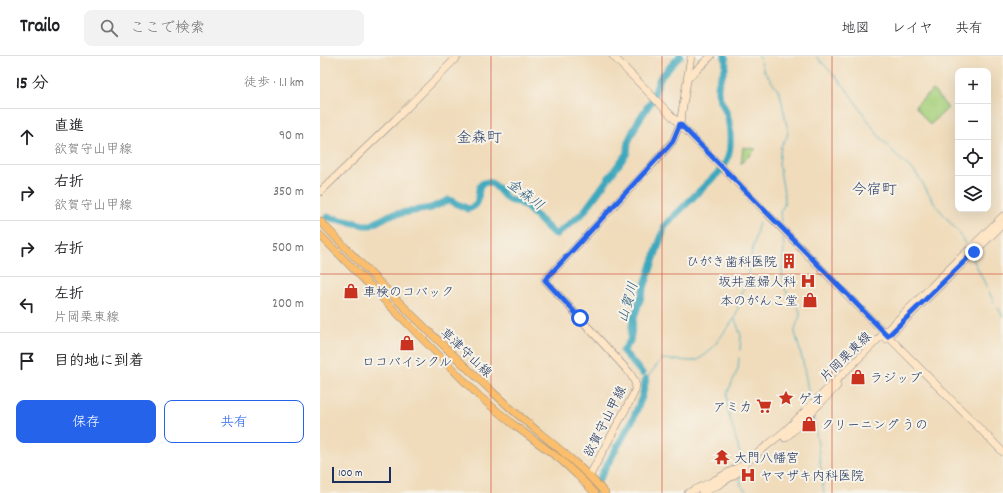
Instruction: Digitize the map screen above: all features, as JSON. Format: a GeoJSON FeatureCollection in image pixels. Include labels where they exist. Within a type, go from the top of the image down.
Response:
{"type":"FeatureCollection","features":[{"type":"Feature","properties":{"kind":"main road"},"geometry":{"type":"LineString","coordinates":[[320,192],[395,120],[458,56]]}},
{"type":"Feature","properties":{"kind":"main road"},"geometry":{"type":"LineString","coordinates":[[614,56],[1003,452]]}},
{"type":"Feature","properties":{"kind":"main road","name":"欲賀守山甲線"},"geometry":{"type":"LineString","coordinates":[[590,475],[636,389],[636,385],[629,372],[545,280],[673,141],[680,124],[691,56]]}},
{"type":"Feature","properties":{"kind":"main road"},"geometry":{"type":"LineString","coordinates":[[688,78],[711,56]]}},
{"type":"Feature","properties":{"kind":"main road","name":"片岡栗東線"},"geometry":{"type":"LineString","coordinates":[[970,253],[1003,216]]}},
{"type":"Feature","properties":{"kind":"main road","name":"草津守山線"},"geometry":{"type":"LineString","coordinates":[[320,221],[381,285],[442,345],[510,407],[590,475],[604,493]]}},
{"type":"Feature","properties":{"kind":"main road","name":"片岡栗東線"},"geometry":{"type":"LineString","coordinates":[[702,493],[728,479],[755,461],[793,431],[970,253],[1003,224]]}},
{"type":"Feature","properties":{"kind":"main road","name":"草津守山線"},"geometry":{"type":"LineString","coordinates":[[320,235],[474,391],[504,417],[568,466],[595,493]]}},
{"type":"Feature","properties":{"kind":"main road","name":"片岡栗東線"},"geometry":{"type":"LineString","coordinates":[[688,493],[744,464],[773,442],[887,335]]}},
{"type":"Feature","properties":{"kind":"green space"},"geometry":{"type":"Polygon","coordinates":[[[933,90],[948,108],[930,125],[915,106],[933,90]]]}},
{"type":"Feature","properties":{"kind":"green space"},"geometry":{"type":"Polygon","coordinates":[[[743,147],[756,149],[741,164],[743,147]]]}},
{"type":"Feature","properties":{"kind":"waterway","name":"金森川"},"geometry":{"type":"LineString","coordinates":[[327,217],[364,225],[371,225],[390,215],[431,208],[449,200],[468,209],[476,204],[480,187],[486,182],[494,185],[509,200],[520,202],[553,233],[557,234],[583,213],[627,153],[628,142],[637,123],[652,100],[660,78],[680,56]]}},
{"type":"Feature","properties":{"kind":"waterway","name":"山賀川"},"geometry":{"type":"LineString","coordinates":[[725,56],[726,66],[718,84],[718,91],[727,115],[730,129],[729,152],[725,164]]}},
{"type":"Feature","properties":{"kind":"waterway"},"geometry":{"type":"LineString","coordinates":[[759,56],[764,71],[780,93],[788,131],[787,137],[781,146],[779,164],[785,199],[784,205],[780,212],[781,222]]}},
{"type":"Feature","properties":{"kind":"waterway"},"geometry":{"type":"LineString","coordinates":[[816,56],[845,87],[878,135],[901,160],[915,172],[934,203],[960,234],[967,248]]}},
{"type":"Feature","properties":{"kind":"waterway","name":"山賀川"},"geometry":{"type":"LineString","coordinates":[[664,228],[665,225],[721,170]]}},
{"type":"Feature","properties":{"kind":"waterway"},"geometry":{"type":"LineString","coordinates":[[646,379],[662,359],[698,360],[710,351],[735,318],[748,273],[759,222]]}},
{"type":"Feature","properties":{"kind":"waterway","name":"山賀川"},"geometry":{"type":"LineString","coordinates":[[642,373],[623,351],[630,341],[633,320],[663,232]]}},
{"type":"Feature","properties":{"kind":"waterway"},"geometry":{"type":"LineString","coordinates":[[782,233],[784,246],[782,272],[785,289],[800,311],[795,332],[803,362],[810,402]]}},
{"type":"Feature","properties":{"kind":"waterway"},"geometry":{"type":"LineString","coordinates":[[973,259],[994,302]]}},
{"type":"Feature","properties":{"kind":"waterway"},"geometry":{"type":"LineString","coordinates":[[998,308],[1003,317]]}},
{"type":"Feature","properties":{"kind":"waterway"},"geometry":{"type":"LineString","coordinates":[[735,319],[741,336],[740,350]]}},
{"type":"Feature","properties":{"kind":"waterway"},"geometry":{"type":"LineString","coordinates":[[739,358],[738,369],[727,394],[728,411],[742,461]]}},
{"type":"Feature","properties":{"kind":"waterway","name":"山賀川"},"geometry":{"type":"LineString","coordinates":[[594,488],[633,419],[642,397],[646,379]]}},
{"type":"Feature","properties":{"kind":"waterway"},"geometry":{"type":"LineString","coordinates":[[813,416],[824,493]]}},
{"type":"Feature","properties":{"kind":"waterway"},"geometry":{"type":"LineString","coordinates":[[740,476],[741,486],[748,493]]}},
{"type":"Feature","properties":{"kind":"place","name":"ひがき歯科医院"},"geometry":{"type":"Point","coordinates":[789,261]}},
{"type":"Feature","properties":{"kind":"place","name":"坂井産婦人科"},"geometry":{"type":"Point","coordinates":[808,281]}},
{"type":"Feature","properties":{"kind":"place","name":"車検のコバック"},"geometry":{"type":"Point","coordinates":[351,291]}},
{"type":"Feature","properties":{"kind":"place","name":"本のがんこ堂"},"geometry":{"type":"Point","coordinates":[810,300]}},
{"type":"Feature","properties":{"kind":"place","name":"ロコバイシクル"},"geometry":{"type":"Point","coordinates":[407,343]}},
{"type":"Feature","properties":{"kind":"place","name":"ラジップ"},"geometry":{"type":"Point","coordinates":[858,377]}},
{"type":"Feature","properties":{"kind":"place","name":"ゲオ"},"geometry":{"type":"Point","coordinates":[786,398]}},
{"type":"Feature","properties":{"kind":"place","name":"アミカ"},"geometry":{"type":"Point","coordinates":[764,406]}},
{"type":"Feature","properties":{"kind":"place","name":"クリーニング うの"},"geometry":{"type":"Point","coordinates":[809,424]}},
{"type":"Feature","properties":{"kind":"place","name":"大門八幡宮"},"geometry":{"type":"Point","coordinates":[722,457]}},
{"type":"Feature","properties":{"kind":"place","name":"ヤマザキ内科医院"},"geometry":{"type":"Point","coordinates":[748,475]}},
{"type":"Feature","properties":{"kind":"district","name":"金森町"},"geometry":{"type":"Point","coordinates":[479,137]}},
{"type":"Feature","properties":{"kind":"district","name":"今宿町"},"geometry":{"type":"Point","coordinates":[874,189]}},
{"type":"Feature","properties":{"kind":"route"},"geometry":{"type":"LineString","coordinates":[[580,318],[545,280],[667,148],[673,141],[680,124],[888,336],[899,327],[974,252]]}}]}
